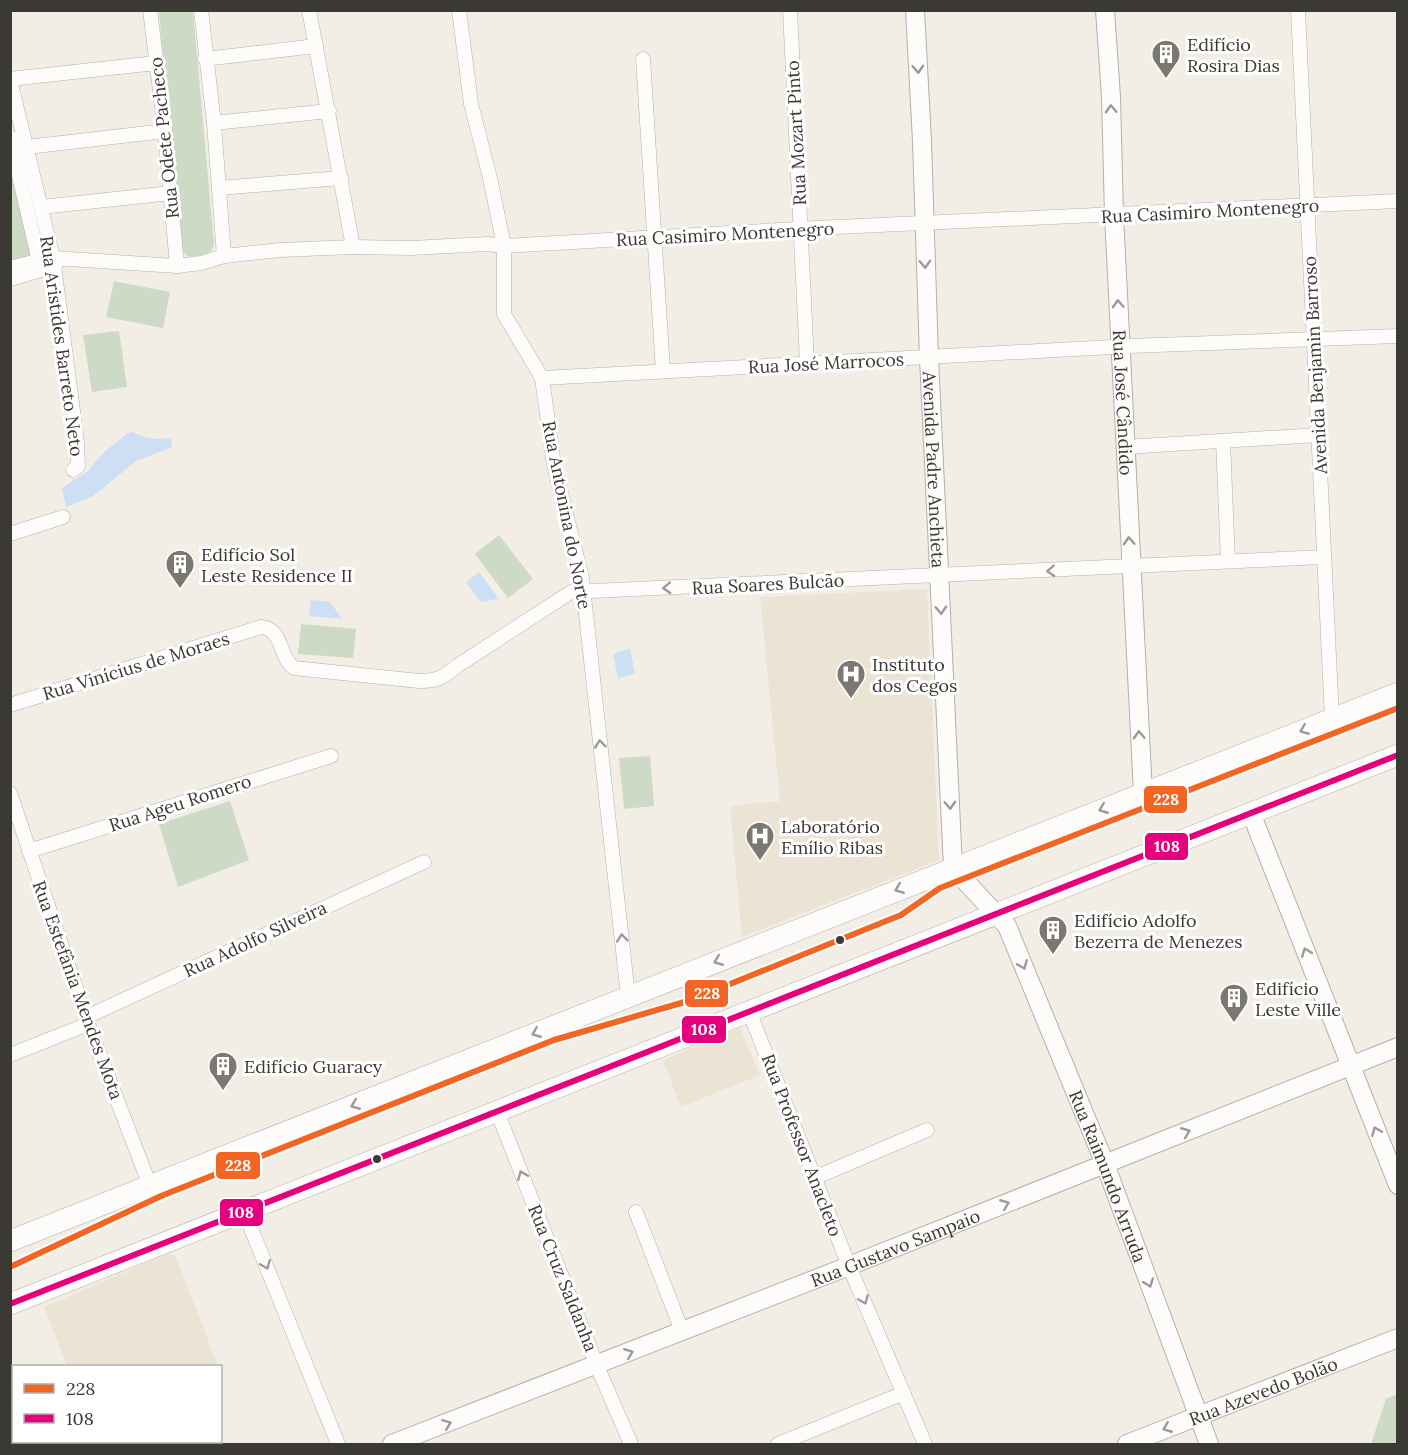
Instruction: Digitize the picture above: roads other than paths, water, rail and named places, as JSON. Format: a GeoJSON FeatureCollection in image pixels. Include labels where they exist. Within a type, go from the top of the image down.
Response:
{"type":"FeatureCollection","features":[{"type":"Feature","properties":{"kind":"main road"},"geometry":{"type":"LineString","coordinates":[[10,1241],[1398,693]]}},
{"type":"Feature","properties":{"kind":"main road"},"geometry":{"type":"LineString","coordinates":[[10,1304],[1398,755]]}},
{"type":"Feature","properties":{"kind":"street","name":"Rua Odete Pacheco"},"geometry":{"type":"LineString","coordinates":[[150,10],[165,131],[177,266]]}},
{"type":"Feature","properties":{"kind":"street"},"geometry":{"type":"LineString","coordinates":[[201,10],[214,123],[224,256]]}},
{"type":"Feature","properties":{"kind":"street"},"geometry":{"type":"LineString","coordinates":[[309,10],[342,177],[353,247]]}},
{"type":"Feature","properties":{"kind":"street","name":"Rua Antonina do Norte"},"geometry":{"type":"LineString","coordinates":[[459,10],[471,104],[504,246],[504,314],[542,378],[554,465],[584,591],[628,996]]}},
{"type":"Feature","properties":{"kind":"street","name":"Rua Mozart Pinto"},"geometry":{"type":"LineString","coordinates":[[790,10],[807,363]]}},
{"type":"Feature","properties":{"kind":"street","name":"Avenida Padre Anchieta"},"geometry":{"type":"LineString","coordinates":[[915,10],[953,868]]}},
{"type":"Feature","properties":{"kind":"street","name":"Rua José Cândido"},"geometry":{"type":"LineString","coordinates":[[1104,10],[1111,108],[1130,567],[1143,794]]}},
{"type":"Feature","properties":{"kind":"street","name":"Avenida Benjamin Barroso"},"geometry":{"type":"LineString","coordinates":[[1298,10],[1332,719]]}},
{"type":"Feature","properties":{"kind":"street"},"geometry":{"type":"LineString","coordinates":[[205,59],[316,46]]}},
{"type":"Feature","properties":{"kind":"street"},"geometry":{"type":"LineString","coordinates":[[644,59],[663,371]]}},
{"type":"Feature","properties":{"kind":"street"},"geometry":{"type":"LineString","coordinates":[[10,79],[156,63]]}},
{"type":"Feature","properties":{"kind":"street","name":"Rua Aristides Barreto Neto"},"geometry":{"type":"LineString","coordinates":[[10,79],[54,262],[77,442],[78,466],[73,470]]}},
{"type":"Feature","properties":{"kind":"street"},"geometry":{"type":"LineString","coordinates":[[214,123],[329,111]]}},
{"type":"Feature","properties":{"kind":"street"},"geometry":{"type":"LineString","coordinates":[[27,147],[165,131]]}},
{"type":"Feature","properties":{"kind":"street"},"geometry":{"type":"LineString","coordinates":[[10,137],[38,254],[36,261],[10,268]]}},
{"type":"Feature","properties":{"kind":"street"},"geometry":{"type":"LineString","coordinates":[[219,188],[342,177]]}},
{"type":"Feature","properties":{"kind":"street"},"geometry":{"type":"LineString","coordinates":[[41,207],[171,193]]}},
{"type":"Feature","properties":{"kind":"street","name":"Rua Casimiro Montenegro"},"geometry":{"type":"LineString","coordinates":[[10,279],[54,262],[177,266],[201,263],[224,256],[353,247],[426,248],[487,244],[504,246],[801,229],[1398,201]]}},
{"type":"Feature","properties":{"kind":"street","name":"Rua José Marrocos"},"geometry":{"type":"LineString","coordinates":[[542,378],[1120,347],[1398,336]]}},
{"type":"Feature","properties":{"kind":"street"},"geometry":{"type":"LineString","coordinates":[[1125,447],[1318,435]]}},
{"type":"Feature","properties":{"kind":"street"},"geometry":{"type":"LineString","coordinates":[[1223,441],[1228,561]]}},
{"type":"Feature","properties":{"kind":"street"},"geometry":{"type":"LineString","coordinates":[[10,534],[63,517]]}},
{"type":"Feature","properties":{"kind":"street","name":"Rua Soares Bulcão"},"geometry":{"type":"LineString","coordinates":[[261,627],[274,631],[285,658],[294,668],[432,681],[441,679],[457,666],[571,592],[1324,557]]}},
{"type":"Feature","properties":{"kind":"street","name":"Rua Vinícius de Moraes"},"geometry":{"type":"LineString","coordinates":[[10,705],[261,627]]}},
{"type":"Feature","properties":{"kind":"street","name":"Rua Ageu Romero"},"geometry":{"type":"LineString","coordinates":[[29,851],[331,756]]}},
{"type":"Feature","properties":{"kind":"street","name":"Rua Estefânia Mendes Mota"},"geometry":{"type":"LineString","coordinates":[[10,793],[87,1021],[150,1186]]}},
{"type":"Feature","properties":{"kind":"street"},"geometry":{"type":"LineString","coordinates":[[1251,813],[1349,1066],[1398,1185]]}},
{"type":"Feature","properties":{"kind":"street","name":"Rua Adolfo Silveira"},"geometry":{"type":"LineString","coordinates":[[10,1055],[424,862]]}},
{"type":"Feature","properties":{"kind":"street"},"geometry":{"type":"LineString","coordinates":[[953,868],[996,914]]}},
{"type":"Feature","properties":{"kind":"street","name":"Rua Raimundo Arruda"},"geometry":{"type":"LineString","coordinates":[[996,914],[1007,926],[1106,1164],[1209,1444]]}},
{"type":"Feature","properties":{"kind":"street","name":"Rua Professor Anacleto"},"geometry":{"type":"LineString","coordinates":[[749,1011],[849,1266],[925,1444]]}},
{"type":"Feature","properties":{"kind":"street","name":"Rua Gustavo Sampaio"},"geometry":{"type":"LineString","coordinates":[[392,1444],[597,1366],[1398,1047]]}},
{"type":"Feature","properties":{"kind":"street","name":"Rua Cruz Saldanha"},"geometry":{"type":"LineString","coordinates":[[497,1111],[597,1366],[631,1444]]}},
{"type":"Feature","properties":{"kind":"street"},"geometry":{"type":"LineString","coordinates":[[814,1178],[927,1130]]}},
{"type":"Feature","properties":{"kind":"street"},"geometry":{"type":"LineString","coordinates":[[244,1211],[338,1444]]}},
{"type":"Feature","properties":{"kind":"street"},"geometry":{"type":"LineString","coordinates":[[636,1212],[682,1331]]}},
{"type":"Feature","properties":{"kind":"street","name":"Rua Azevedo Bolão"},"geometry":{"type":"LineString","coordinates":[[1127,1444],[1398,1338]]}},
{"type":"Feature","properties":{"kind":"street"},"geometry":{"type":"LineString","coordinates":[[778,1444],[904,1393]]}},
{"type":"Feature","properties":{"kind":"water"},"geometry":{"type":"Polygon","coordinates":[[[132,432],[156,439],[171,438],[172,447],[136,461],[93,496],[66,507],[62,488],[88,471],[103,453],[132,432]]]}},
{"type":"Feature","properties":{"kind":"water"},"geometry":{"type":"Polygon","coordinates":[[[479,572],[499,599],[481,602],[466,582],[479,572]]]}},
{"type":"Feature","properties":{"kind":"water"},"geometry":{"type":"Polygon","coordinates":[[[311,600],[330,602],[342,619],[309,616],[311,600]]]}},
{"type":"Feature","properties":{"kind":"water"},"geometry":{"type":"Polygon","coordinates":[[[630,648],[635,673],[618,679],[613,654],[630,648]]]}},
{"type":"Feature","properties":{"kind":"place","name":"Edifício Rosira Dias"},"geometry":{"type":"Point","coordinates":[1166,80]}},
{"type":"Feature","properties":{"kind":"place","name":"Edifício Sol Leste Residence II"},"geometry":{"type":"Point","coordinates":[180,590]}},
{"type":"Feature","properties":{"kind":"place","name":"Instituto dos Cegos"},"geometry":{"type":"Point","coordinates":[851,700]}},
{"type":"Feature","properties":{"kind":"place","name":"Laboratório Emílio Ribas"},"geometry":{"type":"Point","coordinates":[760,862]}},
{"type":"Feature","properties":{"kind":"place","name":"Edifício Adolfo Bezerra de Menezes"},"geometry":{"type":"Point","coordinates":[1053,956]}},
{"type":"Feature","properties":{"kind":"place","name":"Edifício Leste Ville"},"geometry":{"type":"Point","coordinates":[1234,1024]}},
{"type":"Feature","properties":{"kind":"place","name":"Edifício Guaracy"},"geometry":{"type":"Point","coordinates":[223,1092]}}]}
